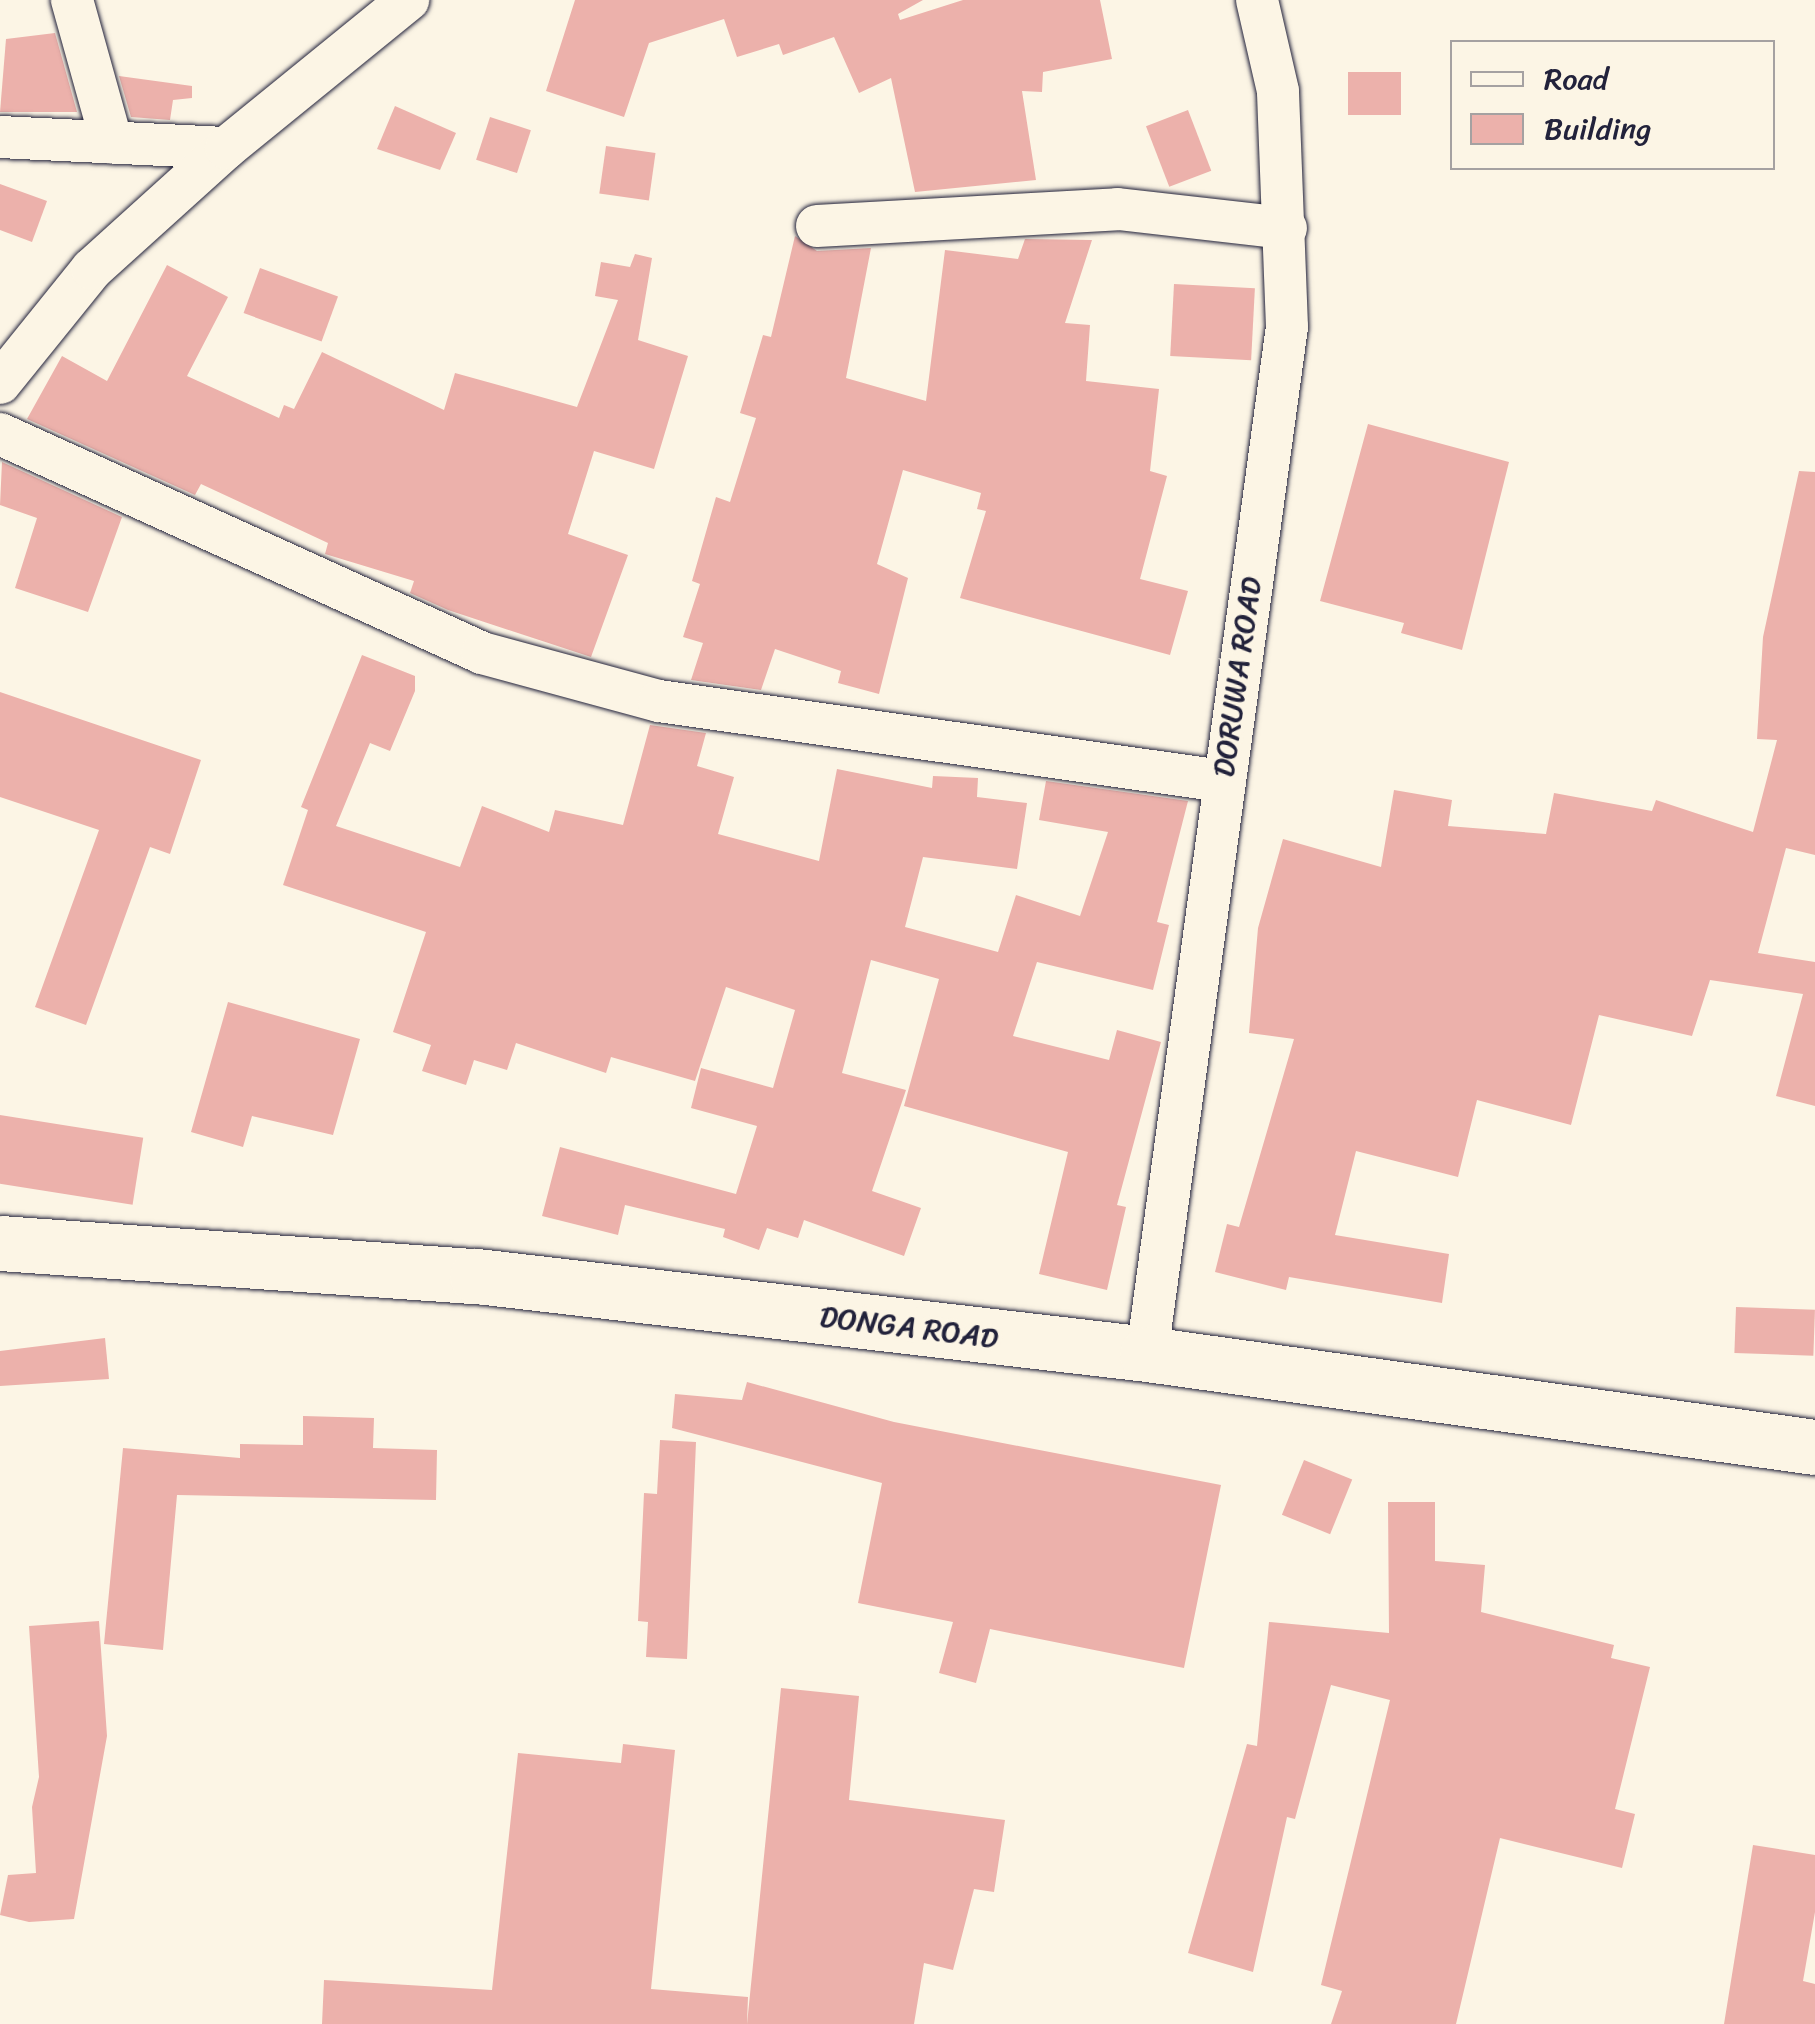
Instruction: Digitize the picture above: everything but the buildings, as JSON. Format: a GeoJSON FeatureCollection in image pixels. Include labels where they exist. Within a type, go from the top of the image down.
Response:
{"type":"FeatureCollection","features":[{"type":"Feature","properties":{"kind":"street"},"geometry":{"type":"LineString","coordinates":[[72,0],[112,143]]}},
{"type":"Feature","properties":{"kind":"street"},"geometry":{"type":"LineString","coordinates":[[0,383],[92,269],[226,148],[408,0]]}},
{"type":"Feature","properties":{"kind":"street","name":"DORUWA ROAD"},"geometry":{"type":"LineString","coordinates":[[1147,1354],[1287,326],[1278,92],[1257,0]]}},
{"type":"Feature","properties":{"kind":"street"},"geometry":{"type":"LineString","coordinates":[[0,137],[226,148]]}},
{"type":"Feature","properties":{"kind":"street"},"geometry":{"type":"LineString","coordinates":[[817,226],[1118,209],[1286,228]]}},
{"type":"Feature","properties":{"kind":"street"},"geometry":{"type":"LineString","coordinates":[[0,434],[482,653],[659,700],[1222,782]]}},
{"type":"Feature","properties":{"kind":"street","name":"DONGA ROAD"},"geometry":{"type":"LineString","coordinates":[[0,1243],[477,1276],[1147,1354],[1815,1447]]}}]}
